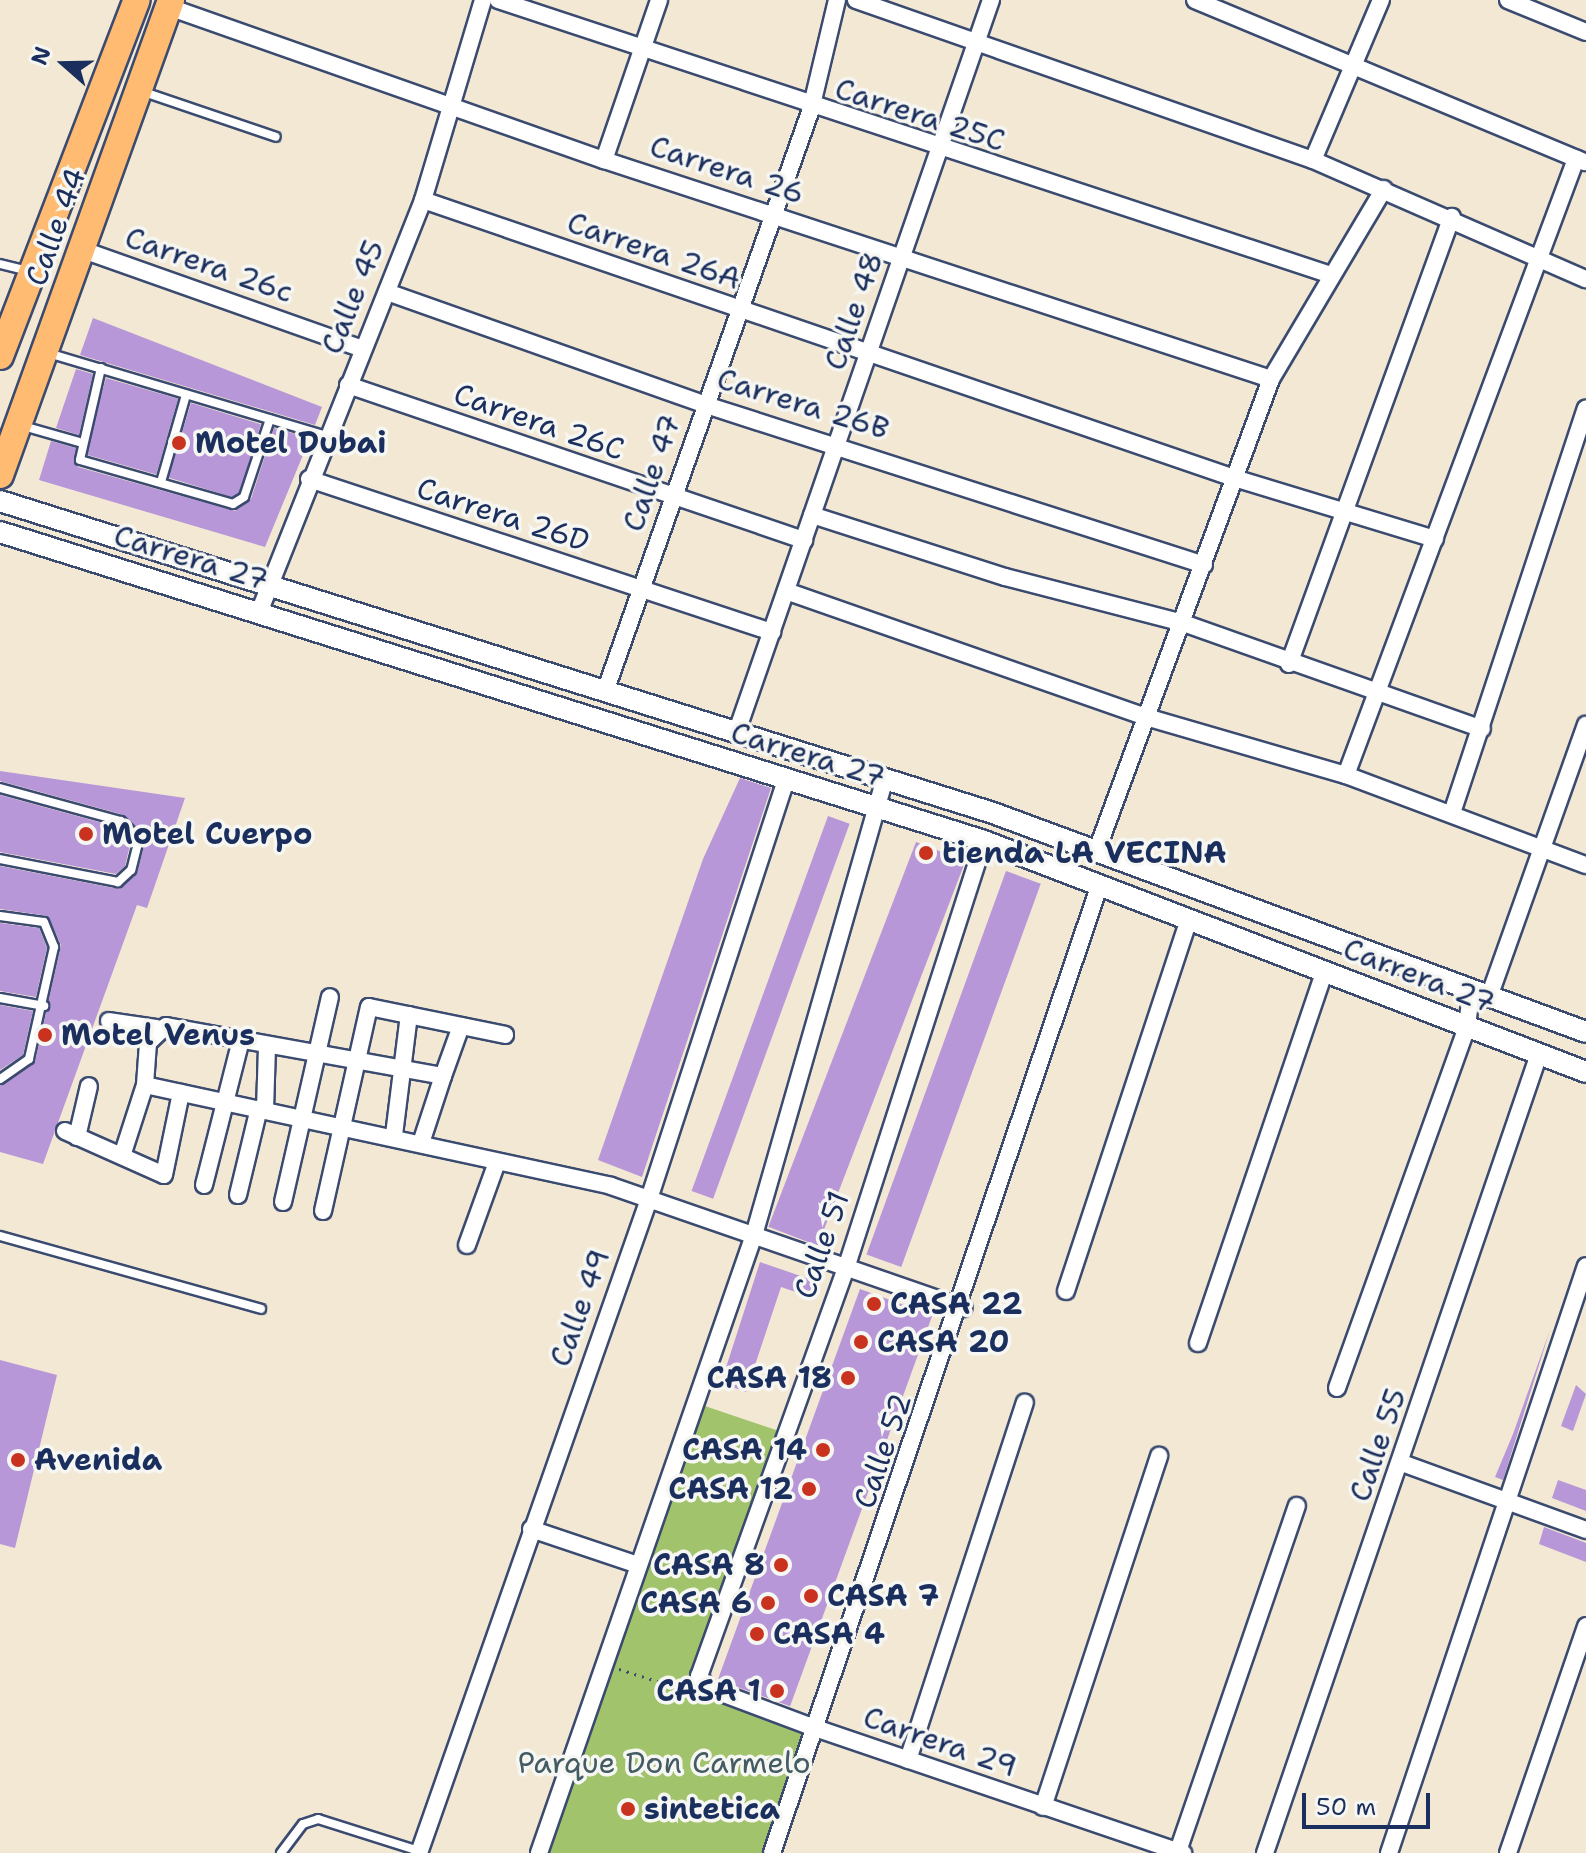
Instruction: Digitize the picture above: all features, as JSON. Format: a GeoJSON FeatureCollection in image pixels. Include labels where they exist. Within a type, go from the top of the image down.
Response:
{"type":"FeatureCollection","features":[{"type":"Feature","properties":{"kind":"main road","name":"Calle 44"},"geometry":{"type":"LineString","coordinates":[[0,356],[7,316],[34,272],[137,0]]}},
{"type":"Feature","properties":{"kind":"main road","name":"Calle 44"},"geometry":{"type":"LineString","coordinates":[[0,475],[170,3]]}},
{"type":"Feature","properties":{"kind":"street","name":"Calle 45"},"geometry":{"type":"LineString","coordinates":[[260,610],[309,479],[423,200],[483,0]]}},
{"type":"Feature","properties":{"kind":"street","name":"Carrera 25C"},"geometry":{"type":"LineString","coordinates":[[498,0],[641,53],[1328,274]]}},
{"type":"Feature","properties":{"kind":"street"},"geometry":{"type":"LineString","coordinates":[[604,160],[659,0]]}},
{"type":"Feature","properties":{"kind":"street","name":"Calle 47"},"geometry":{"type":"LineString","coordinates":[[606,689],[811,109],[837,0]]}},
{"type":"Feature","properties":{"kind":"street"},"geometry":{"type":"LineString","coordinates":[[856,0],[978,37],[1313,160],[1452,217],[1586,279]]}},
{"type":"Feature","properties":{"kind":"street","name":"Calle 48"},"geometry":{"type":"LineString","coordinates":[[737,731],[991,0]]}},
{"type":"Feature","properties":{"kind":"street"},"geometry":{"type":"LineString","coordinates":[[1195,0],[1581,161],[1540,260],[1346,775]]}},
{"type":"Feature","properties":{"kind":"street"},"geometry":{"type":"LineString","coordinates":[[1313,160],[1350,66],[1381,0]]}},
{"type":"Feature","properties":{"kind":"street"},"geometry":{"type":"LineString","coordinates":[[1508,0],[1586,32]]}},
{"type":"Feature","properties":{"kind":"street","name":"Carrera 26"},"geometry":{"type":"LineString","coordinates":[[170,3],[604,160],[1271,379]]}},
{"type":"Feature","properties":{"kind":"street"},"geometry":{"type":"LineString","coordinates":[[1097,850],[1271,379],[1328,274],[1384,189]]}},
{"type":"Feature","properties":{"kind":"street","name":"Carrera 26A"},"geometry":{"type":"LineString","coordinates":[[423,200],[739,310],[870,349],[1234,478],[1435,539]]}},
{"type":"Feature","properties":{"kind":"street"},"geometry":{"type":"LineString","coordinates":[[1289,664],[1339,509],[1452,217]]}},
{"type":"Feature","properties":{"kind":"street","name":"Carrera 26c"},"geometry":{"type":"LineString","coordinates":[[83,250],[362,349]]}},
{"type":"Feature","properties":{"kind":"street","name":"Carrera 26B"},"geometry":{"type":"LineString","coordinates":[[387,292],[706,405],[838,442],[1204,565]]}},
{"type":"Feature","properties":{"kind":"street","name":"Carrera 26C"},"geometry":{"type":"LineString","coordinates":[[348,385],[804,540]]}},
{"type":"Feature","properties":{"kind":"street"},"geometry":{"type":"LineString","coordinates":[[1452,813],[1586,409]]}},
{"type":"Feature","properties":{"kind":"street","name":"Carrera 26D"},"geometry":{"type":"LineString","coordinates":[[309,479],[772,632]]}},
{"type":"Feature","properties":{"kind":"street","name":"Carrera 27"},"geometry":{"type":"LineString","coordinates":[[0,501],[885,777],[1097,850],[1586,1032]]}},
{"type":"Feature","properties":{"kind":"street"},"geometry":{"type":"LineString","coordinates":[[812,515],[1005,577],[1183,623],[1289,664],[1378,690],[1482,729]]}},
{"type":"Feature","properties":{"kind":"street","name":"Carrera 27"},"geometry":{"type":"LineString","coordinates":[[0,532],[260,610],[984,841],[1586,1072]]}},
{"type":"Feature","properties":{"kind":"street"},"geometry":{"type":"LineString","coordinates":[[786,591],[1146,717],[1346,775],[1586,865]]}},
{"type":"Feature","properties":{"kind":"street"},"geometry":{"type":"LineString","coordinates":[[1337,1388],[1467,1026],[1543,850],[1586,725]]}},
{"type":"Feature","properties":{"kind":"street"},"geometry":{"type":"LineString","coordinates":[[539,1853],[754,1235],[885,777]]}},
{"type":"Feature","properties":{"kind":"street","name":"Calle 49"},"geometry":{"type":"LineString","coordinates":[[420,1852],[649,1199],[786,779]]}},
{"type":"Feature","properties":{"kind":"street","name":"Calle 51"},"geometry":{"type":"LineString","coordinates":[[701,1682],[703,1664],[846,1268],[984,841]]}},
{"type":"Feature","properties":{"kind":"street","name":"Calle 52"},"geometry":{"type":"LineString","coordinates":[[772,1853],[963,1308],[1100,884]]}},
{"type":"Feature","properties":{"kind":"street"},"geometry":{"type":"LineString","coordinates":[[1066,1291],[1189,919]]}},
{"type":"Feature","properties":{"kind":"street"},"geometry":{"type":"LineString","coordinates":[[1198,1343],[1325,971]]}},
{"type":"Feature","properties":{"kind":"street"},"geometry":{"type":"LineString","coordinates":[[283,1202],[300,1117],[330,997]]}},
{"type":"Feature","properties":{"kind":"street"},"geometry":{"type":"LineString","coordinates":[[323,1211],[339,1125],[369,1007],[505,1035]]}},
{"type":"Feature","properties":{"kind":"street"},"geometry":{"type":"LineString","coordinates":[[394,1135],[409,1015]]}},
{"type":"Feature","properties":{"kind":"street"},"geometry":{"type":"LineString","coordinates":[[109,1021],[241,1040],[443,1076]]}},
{"type":"Feature","properties":{"kind":"street"},"geometry":{"type":"LineString","coordinates":[[422,1140],[461,1026]]}},
{"type":"Feature","properties":{"kind":"street"},"geometry":{"type":"LineString","coordinates":[[122,1156],[145,1085],[156,1028]]}},
{"type":"Feature","properties":{"kind":"street"},"geometry":{"type":"LineString","coordinates":[[204,1185],[222,1101],[241,1040]]}},
{"type":"Feature","properties":{"kind":"street"},"geometry":{"type":"LineString","coordinates":[[238,1195],[262,1109],[267,1045]]}},
{"type":"Feature","properties":{"kind":"street","name":"Calle 55"},"geometry":{"type":"LineString","coordinates":[[1265,1853],[1402,1463],[1539,1054]]}},
{"type":"Feature","properties":{"kind":"street"},"geometry":{"type":"LineString","coordinates":[[145,1085],[422,1140],[497,1162],[649,1199],[963,1308]]}},
{"type":"Feature","properties":{"kind":"street"},"geometry":{"type":"LineString","coordinates":[[89,1086],[71,1134],[164,1175],[181,1093]]}},
{"type":"Feature","properties":{"kind":"street"},"geometry":{"type":"LineString","coordinates":[[467,1245],[497,1162]]}},
{"type":"Feature","properties":{"kind":"street"},"geometry":{"type":"LineString","coordinates":[[1389,1853],[1586,1266]]}},
{"type":"Feature","properties":{"kind":"street"},"geometry":{"type":"LineString","coordinates":[[908,1760],[1025,1403]]}},
{"type":"Feature","properties":{"kind":"street"},"geometry":{"type":"LineString","coordinates":[[1043,1807],[1159,1456]]}},
{"type":"Feature","properties":{"kind":"street"},"geometry":{"type":"LineString","coordinates":[[1402,1463],[1586,1530]]}},
{"type":"Feature","properties":{"kind":"street"},"geometry":{"type":"LineString","coordinates":[[1181,1852],[1297,1506]]}},
{"type":"Feature","properties":{"kind":"street"},"geometry":{"type":"LineString","coordinates":[[531,1529],[638,1565]]}},
{"type":"Feature","properties":{"kind":"street"},"geometry":{"type":"LineString","coordinates":[[1508,1853],[1586,1626]]}},
{"type":"Feature","properties":{"kind":"street","name":"Carrera 29"},"geometry":{"type":"LineString","coordinates":[[701,1682],[815,1728],[1181,1852]]}},
{"type":"Feature","properties":{"kind":"lane"},"geometry":{"type":"LineString","coordinates":[[139,90],[276,137]]}},
{"type":"Feature","properties":{"kind":"lane"},"geometry":{"type":"LineString","coordinates":[[0,264],[34,272]]}},
{"type":"Feature","properties":{"kind":"lane"},"geometry":{"type":"LineString","coordinates":[[44,352],[327,436]]}},
{"type":"Feature","properties":{"kind":"lane"},"geometry":{"type":"LineString","coordinates":[[101,368],[79,442],[80,460],[233,504],[244,497],[270,419]]}},
{"type":"Feature","properties":{"kind":"lane"},"geometry":{"type":"LineString","coordinates":[[161,482],[186,395]]}},
{"type":"Feature","properties":{"kind":"lane"},"geometry":{"type":"LineString","coordinates":[[18,425],[79,442]]}},
{"type":"Feature","properties":{"kind":"lane"},"geometry":{"type":"LineString","coordinates":[[0,788],[121,821],[139,839],[131,870],[118,882],[0,859]]}},
{"type":"Feature","properties":{"kind":"lane"},"geometry":{"type":"LineString","coordinates":[[0,916],[33,916],[53,935],[44,1006],[29,1059],[0,1079]]}},
{"type":"Feature","properties":{"kind":"lane"},"geometry":{"type":"LineString","coordinates":[[0,998],[44,1006]]}},
{"type":"Feature","properties":{"kind":"lane"},"geometry":{"type":"LineString","coordinates":[[0,1236],[261,1309]]}},
{"type":"Feature","properties":{"kind":"lane"},"geometry":{"type":"LineString","coordinates":[[281,1853],[303,1824],[318,1819],[420,1852]]}},
{"type":"Feature","properties":{"kind":"path"},"geometry":{"type":"LineString","coordinates":[[604,1664],[698,1694],[701,1682]]}},
{"type":"Feature","properties":{"kind":"green space","name":"Parque Don Carmelo"},"geometry":{"type":"Polygon","coordinates":[[[696,1403],[782,1432],[701,1681],[815,1728],[772,1853],[539,1853],[696,1403]]]}},
{"type":"Feature","properties":{"kind":"building"},"geometry":{"type":"Polygon","coordinates":[[[93,318],[322,407],[315,425],[80,355],[93,318]]]}},
{"type":"Feature","properties":{"kind":"building"},"geometry":{"type":"Polygon","coordinates":[[[76,369],[93,374],[79,435],[56,428],[76,369]]]}},
{"type":"Feature","properties":{"kind":"building"},"geometry":{"type":"Polygon","coordinates":[[[106,378],[178,399],[156,475],[84,454],[106,378]]]}},
{"type":"Feature","properties":{"kind":"building"},"geometry":{"type":"Polygon","coordinates":[[[191,403],[261,424],[238,499],[168,478],[191,403]]]}},
{"type":"Feature","properties":{"kind":"building"},"geometry":{"type":"Polygon","coordinates":[[[274,428],[310,438],[265,547],[39,480],[51,441],[76,448],[78,467],[235,511],[251,499],[274,428]]]}},
{"type":"Feature","properties":{"kind":"building","name":"Motel Venus"},"geometry":{"type":"Polygon","coordinates":[[[0,771],[185,798],[147,908],[137,905],[43,1164],[0,1152],[0,1086],[35,1062],[61,945],[48,916],[0,909],[0,866],[119,889],[137,873],[146,838],[124,815],[0,781],[0,771]]]}},
{"type":"Feature","properties":{"kind":"building"},"geometry":{"type":"Polygon","coordinates":[[[740,778],[771,788],[642,1177],[598,1160],[703,859],[740,778]]]}},
{"type":"Feature","properties":{"kind":"building"},"geometry":{"type":"Polygon","coordinates":[[[0,795],[117,827],[131,841],[125,866],[116,874],[0,852],[0,795]]]}},
{"type":"Feature","properties":{"kind":"building"},"geometry":{"type":"Polygon","coordinates":[[[828,816],[850,824],[713,1199],[692,1191],[828,816]]]}},
{"type":"Feature","properties":{"kind":"building"},"geometry":{"type":"Polygon","coordinates":[[[916,842],[965,861],[818,1246],[768,1227],[916,842]]]}},
{"type":"Feature","properties":{"kind":"building"},"geometry":{"type":"Polygon","coordinates":[[[1006,871],[1041,884],[901,1267],[866,1254],[1006,871]]]}},
{"type":"Feature","properties":{"kind":"building"},"geometry":{"type":"Polygon","coordinates":[[[0,923],[39,928],[47,948],[36,997],[0,991],[0,923]]]}},
{"type":"Feature","properties":{"kind":"building"},"geometry":{"type":"Polygon","coordinates":[[[0,1005],[33,1011],[23,1055],[0,1070],[0,1005]]]}},
{"type":"Feature","properties":{"kind":"building"},"geometry":{"type":"Polygon","coordinates":[[[760,1262],[818,1282],[813,1298],[781,1287],[746,1392],[721,1383],[760,1262]]]}},
{"type":"Feature","properties":{"kind":"building"},"geometry":{"type":"Polygon","coordinates":[[[860,1289],[932,1315],[790,1706],[718,1680],[860,1289]]]}},
{"type":"Feature","properties":{"kind":"building"},"geometry":{"type":"Polygon","coordinates":[[[1550,1330],[1503,1480],[1495,1477],[1550,1330]]]}},
{"type":"Feature","properties":{"kind":"building","name":"Avenida"},"geometry":{"type":"Polygon","coordinates":[[[0,1360],[57,1375],[15,1548],[0,1544],[0,1360]]]}},
{"type":"Feature","properties":{"kind":"building"},"geometry":{"type":"Polygon","coordinates":[[[1576,1385],[1586,1394],[1573,1431],[1561,1426],[1576,1385]]]}},
{"type":"Feature","properties":{"kind":"building"},"geometry":{"type":"Polygon","coordinates":[[[1558,1480],[1586,1490],[1586,1511],[1552,1498],[1558,1480]]]}},
{"type":"Feature","properties":{"kind":"building"},"geometry":{"type":"Polygon","coordinates":[[[1544,1527],[1586,1543],[1586,1562],[1539,1544],[1544,1527]]]}},
{"type":"Feature","properties":{"kind":"place","name":"Motel Dubai"},"geometry":{"type":"Point","coordinates":[179,443]}},
{"type":"Feature","properties":{"kind":"place","name":"Motel Cuerpo"},"geometry":{"type":"Point","coordinates":[86,834]}},
{"type":"Feature","properties":{"kind":"place","name":"tienda LA VECINA"},"geometry":{"type":"Point","coordinates":[926,853]}},
{"type":"Feature","properties":{"kind":"place","name":"Motel Venus"},"geometry":{"type":"Point","coordinates":[45,1035]}},
{"type":"Feature","properties":{"kind":"place","name":"CASA 22"},"geometry":{"type":"Point","coordinates":[874,1304]}},
{"type":"Feature","properties":{"kind":"place","name":"CASA 20"},"geometry":{"type":"Point","coordinates":[861,1342]}},
{"type":"Feature","properties":{"kind":"place","name":"CASA 18"},"geometry":{"type":"Point","coordinates":[848,1378]}},
{"type":"Feature","properties":{"kind":"place","name":"CASA 14"},"geometry":{"type":"Point","coordinates":[823,1450]}},
{"type":"Feature","properties":{"kind":"place","name":"Avenida"},"geometry":{"type":"Point","coordinates":[18,1460]}},
{"type":"Feature","properties":{"kind":"place","name":"CASA 12"},"geometry":{"type":"Point","coordinates":[809,1489]}},
{"type":"Feature","properties":{"kind":"place","name":"CASA 8"},"geometry":{"type":"Point","coordinates":[781,1565]}},
{"type":"Feature","properties":{"kind":"place","name":"CASA 7"},"geometry":{"type":"Point","coordinates":[811,1596]}},
{"type":"Feature","properties":{"kind":"place","name":"CASA 6"},"geometry":{"type":"Point","coordinates":[768,1603]}},
{"type":"Feature","properties":{"kind":"place","name":"CASA 4"},"geometry":{"type":"Point","coordinates":[757,1634]}},
{"type":"Feature","properties":{"kind":"place","name":"CASA 1"},"geometry":{"type":"Point","coordinates":[777,1691]}},
{"type":"Feature","properties":{"kind":"place","name":"sintetica"},"geometry":{"type":"Point","coordinates":[628,1809]}}]}
